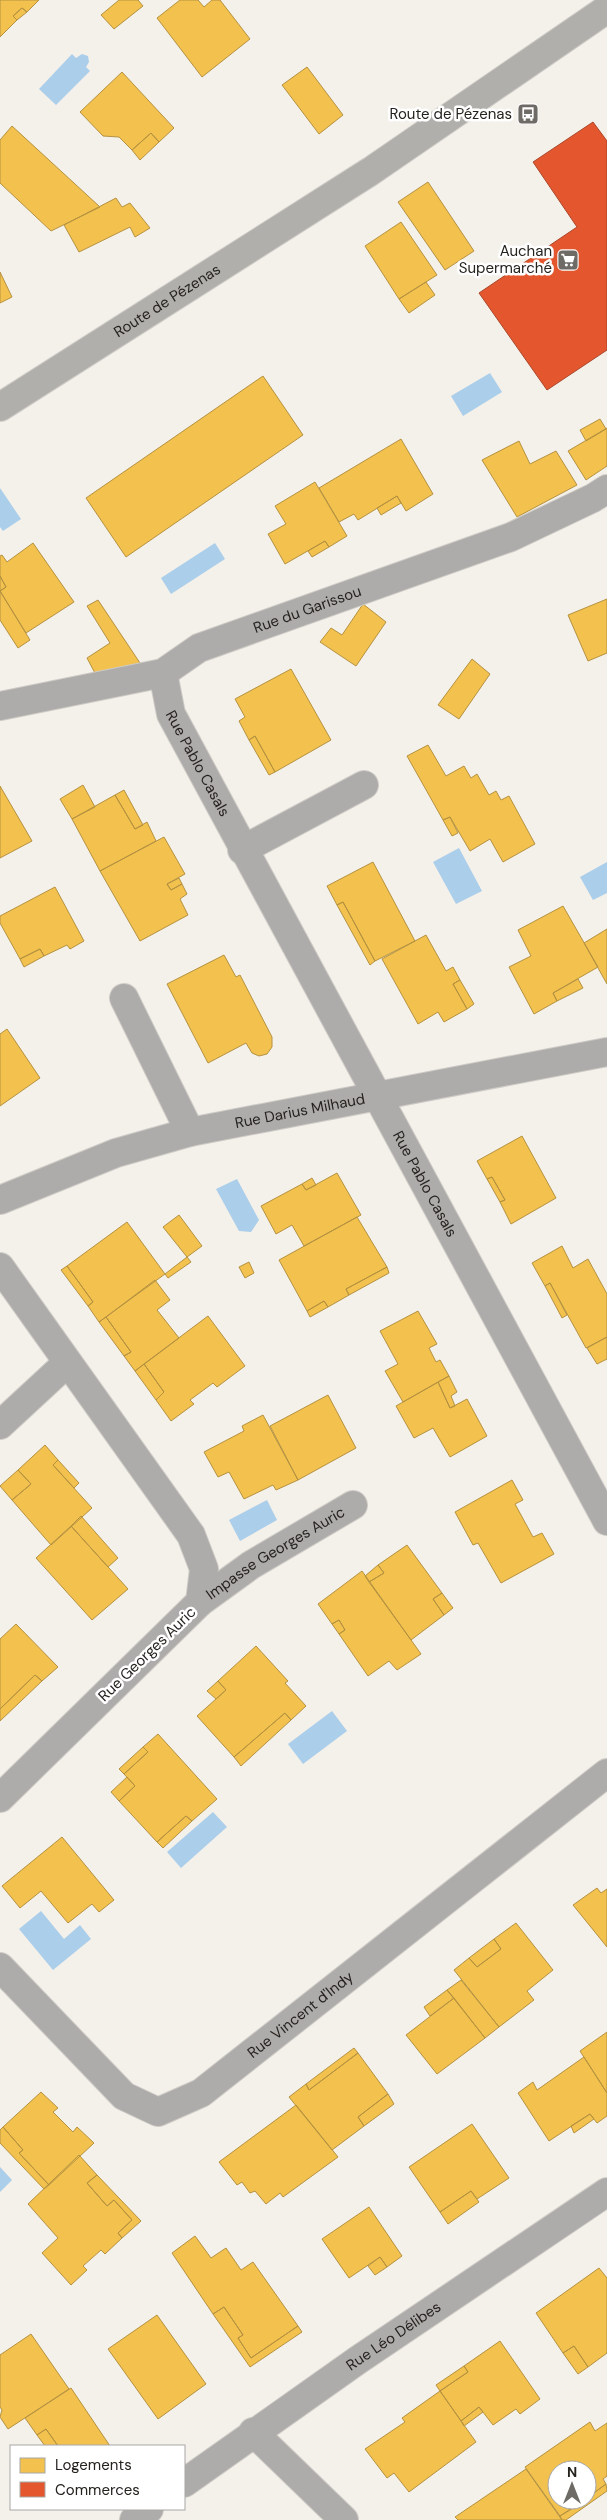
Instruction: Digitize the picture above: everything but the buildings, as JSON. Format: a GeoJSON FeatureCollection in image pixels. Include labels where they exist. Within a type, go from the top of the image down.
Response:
{"type":"FeatureCollection","features":[{"type":"Feature","properties":{"kind":"main road","name":"Route de Pézenas"},"geometry":{"type":"LineString","coordinates":[[0,407],[371,171],[607,9]]}},
{"type":"Feature","properties":{"kind":"street","name":"Rue du Garissou"},"geometry":{"type":"LineString","coordinates":[[0,706],[164,672],[199,648],[511,537],[593,498],[607,489]]}},
{"type":"Feature","properties":{"kind":"street","name":"Rue Pablo Casals"},"geometry":{"type":"LineString","coordinates":[[164,672],[171,714],[242,850],[607,1521]]}},
{"type":"Feature","properties":{"kind":"street"},"geometry":{"type":"LineString","coordinates":[[242,850],[364,785]]}},
{"type":"Feature","properties":{"kind":"street"},"geometry":{"type":"LineString","coordinates":[[124,998],[190,1132]]}},
{"type":"Feature","properties":{"kind":"street","name":"Rue Darius Milhaud"},"geometry":{"type":"LineString","coordinates":[[0,1200],[116,1153],[190,1132],[607,1052]]}},
{"type":"Feature","properties":{"kind":"street","name":"Rue Georges Auric"},"geometry":{"type":"LineString","coordinates":[[0,1267],[191,1534],[204,1569],[200,1602],[0,1798]]}},
{"type":"Feature","properties":{"kind":"street"},"geometry":{"type":"LineString","coordinates":[[0,1425],[67,1363]]}},
{"type":"Feature","properties":{"kind":"street","name":"Impasse Georges Auric"},"geometry":{"type":"LineString","coordinates":[[200,1602],[251,1565],[353,1505]]}},
{"type":"Feature","properties":{"kind":"street","name":"Rue Vincent d'Indy"},"geometry":{"type":"LineString","coordinates":[[0,1967],[124,2096],[158,2112],[201,2093],[607,1773]]}},
{"type":"Feature","properties":{"kind":"street","name":"Rue Léo Délibes"},"geometry":{"type":"LineString","coordinates":[[185,2482],[254,2432],[607,2192]]}},
{"type":"Feature","properties":{"kind":"street"},"geometry":{"type":"LineString","coordinates":[[254,2432],[344,2520]]}},
{"type":"Feature","properties":{"kind":"street"},"geometry":{"type":"LineString","coordinates":[[134,2520],[148,2510]]}},
{"type":"Feature","properties":{"kind":"water"},"geometry":{"type":"Polygon","coordinates":[[[72,54],[76,58],[82,54],[88,56],[89,62],[86,67],[90,71],[56,105],[39,89],[72,54]]]}},
{"type":"Feature","properties":{"kind":"water"},"geometry":{"type":"Polygon","coordinates":[[[490,373],[502,392],[463,416],[451,396],[490,373]]]}},
{"type":"Feature","properties":{"kind":"water"},"geometry":{"type":"Polygon","coordinates":[[[0,488],[21,519],[3,531],[0,527],[0,488]]]}},
{"type":"Feature","properties":{"kind":"water"},"geometry":{"type":"Polygon","coordinates":[[[215,543],[225,559],[171,594],[161,578],[215,543]]]}},
{"type":"Feature","properties":{"kind":"water"},"geometry":{"type":"Polygon","coordinates":[[[459,848],[482,891],[456,904],[433,862],[459,848]]]}},
{"type":"Feature","properties":{"kind":"water"},"geometry":{"type":"Polygon","coordinates":[[[607,862],[607,893],[593,900],[580,877],[607,862]]]}},
{"type":"Feature","properties":{"kind":"water"},"geometry":{"type":"Polygon","coordinates":[[[237,1179],[259,1220],[251,1232],[239,1231],[216,1189],[237,1179]]]}},
{"type":"Feature","properties":{"kind":"water"},"geometry":{"type":"Polygon","coordinates":[[[267,1500],[277,1520],[240,1541],[229,1520],[267,1500]]]}},
{"type":"Feature","properties":{"kind":"water"},"geometry":{"type":"Polygon","coordinates":[[[332,1711],[347,1731],[303,1764],[288,1744],[332,1711]]]}},
{"type":"Feature","properties":{"kind":"water"},"geometry":{"type":"Polygon","coordinates":[[[213,1812],[227,1827],[181,1868],[167,1852],[213,1812]]]}},
{"type":"Feature","properties":{"kind":"water"},"geometry":{"type":"Polygon","coordinates":[[[41,1911],[64,1939],[80,1925],[91,1939],[53,1970],[19,1929],[41,1911]]]}},
{"type":"Feature","properties":{"kind":"water"},"geometry":{"type":"Polygon","coordinates":[[[0,2167],[12,2180],[0,2192],[0,2167]]]}},
{"type":"Feature","properties":{"kind":"place","name":"Route de Pézenas"},"geometry":{"type":"Point","coordinates":[528,114]}},
{"type":"Feature","properties":{"kind":"place","name":"Auchan Supermarché"},"geometry":{"type":"Point","coordinates":[568,260]}}]}
